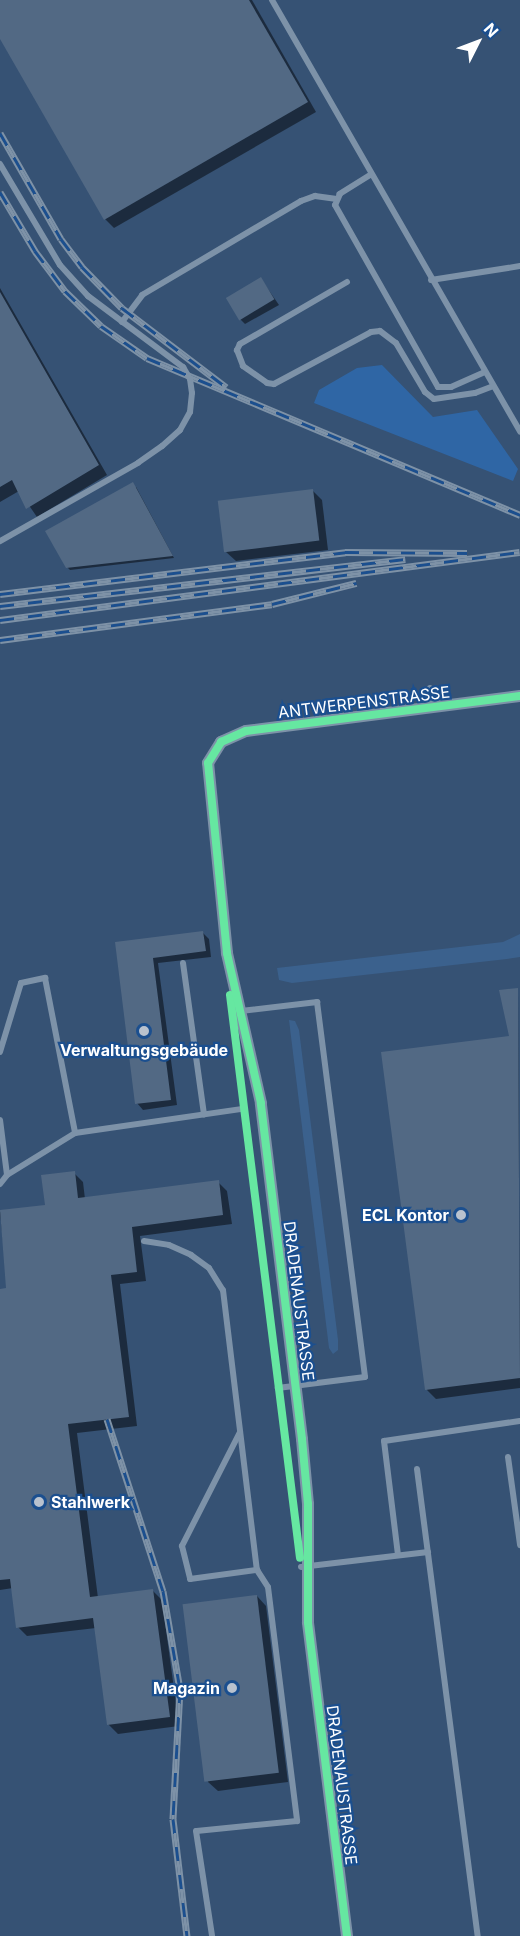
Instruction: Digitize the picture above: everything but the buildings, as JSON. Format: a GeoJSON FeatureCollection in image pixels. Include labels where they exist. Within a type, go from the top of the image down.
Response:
{"type":"FeatureCollection","features":[{"type":"Feature","properties":{"kind":"street","name":"ANTWERPENSTRASSE"},"geometry":{"type":"LineString","coordinates":[[216,747],[246,731],[520,696]]}},
{"type":"Feature","properties":{"kind":"street","name":"DRADENAUSTRASSE"},"geometry":{"type":"LineString","coordinates":[[216,747],[208,763],[208,794],[227,953],[237,1012],[261,1103],[296,1386],[308,1504],[304,1567],[308,1622],[347,1936]]}},
{"type":"Feature","properties":{"kind":"lane"},"geometry":{"type":"LineString","coordinates":[[272,0],[369,175],[520,432]]}},
{"type":"Feature","properties":{"kind":"lane"},"geometry":{"type":"LineString","coordinates":[[0,164],[60,265],[122,322],[188,372],[192,393],[190,412],[180,430],[138,463],[0,541]]}},
{"type":"Feature","properties":{"kind":"lane"},"geometry":{"type":"LineString","coordinates":[[369,175],[337,199],[335,205],[438,387],[451,387],[485,372]]}},
{"type":"Feature","properties":{"kind":"lane"},"geometry":{"type":"LineString","coordinates":[[122,322],[142,295],[301,201],[315,196],[337,199]]}},
{"type":"Feature","properties":{"kind":"lane"},"geometry":{"type":"LineString","coordinates":[[431,280],[520,266]]}},
{"type":"Feature","properties":{"kind":"lane"},"geometry":{"type":"LineString","coordinates":[[347,282],[240,344],[237,350],[243,366],[267,383],[274,384],[371,332],[380,331],[396,343],[425,392],[434,399],[475,393],[493,386]]}},
{"type":"Feature","properties":{"kind":"lane"},"geometry":{"type":"LineString","coordinates":[[430,688],[433,707]]}},
{"type":"Feature","properties":{"kind":"lane"},"geometry":{"type":"LineString","coordinates":[[183,963],[204,1115]]}},
{"type":"Feature","properties":{"kind":"lane"},"geometry":{"type":"LineString","coordinates":[[0,1052],[21,983],[45,978],[75,1133]]}},
{"type":"Feature","properties":{"kind":"lane"},"geometry":{"type":"LineString","coordinates":[[237,1012],[317,1002],[365,1377],[278,1388]]}},
{"type":"Feature","properties":{"kind":"lane"},"geometry":{"type":"LineString","coordinates":[[0,1185],[7,1175],[75,1133],[242,1109]]}},
{"type":"Feature","properties":{"kind":"lane"},"geometry":{"type":"LineString","coordinates":[[0,1120],[7,1175]]}},
{"type":"Feature","properties":{"kind":"lane"},"geometry":{"type":"LineString","coordinates":[[144,1241],[169,1245],[190,1255],[209,1268],[223,1290],[257,1570],[268,1587],[297,1821],[196,1831],[212,1936]]}},
{"type":"Feature","properties":{"kind":"lane"},"geometry":{"type":"LineString","coordinates":[[398,1555],[384,1441],[520,1421]]}},
{"type":"Feature","properties":{"kind":"lane"},"geometry":{"type":"LineString","coordinates":[[240,1432],[182,1546],[190,1578],[257,1570]]}},
{"type":"Feature","properties":{"kind":"lane"},"geometry":{"type":"LineString","coordinates":[[508,1457],[520,1545]]}},
{"type":"Feature","properties":{"kind":"lane"},"geometry":{"type":"LineString","coordinates":[[417,1469],[478,1936]]}},
{"type":"Feature","properties":{"kind":"lane"},"geometry":{"type":"LineString","coordinates":[[304,1567],[428,1552]]}},
{"type":"Feature","properties":{"kind":"shaded area"},"geometry":{"type":"Polygon","coordinates":[[[382,365],[433,417],[477,410],[518,469],[513,481],[314,403],[319,390],[357,368],[382,365]]]}},
{"type":"Feature","properties":{"kind":"shaded area"},"geometry":{"type":"Polygon","coordinates":[[[520,934],[520,957],[507,959],[292,983],[279,980],[277,968],[503,942],[520,934]]]}},
{"type":"Feature","properties":{"kind":"shaded area"},"geometry":{"type":"Polygon","coordinates":[[[289,1020],[295,1021],[299,1030],[338,1340],[338,1350],[333,1354],[329,1348],[289,1020]]]}},
{"type":"Feature","properties":{"kind":"railway"},"geometry":{"type":"LineString","coordinates":[[0,133],[61,239],[82,267],[122,308],[226,387]]}},
{"type":"Feature","properties":{"kind":"railway"},"geometry":{"type":"LineString","coordinates":[[0,192],[35,251],[65,291],[101,326],[147,358],[520,515]]}},
{"type":"Feature","properties":{"kind":"railway"},"geometry":{"type":"LineString","coordinates":[[0,594],[345,552],[467,553]]}},
{"type":"Feature","properties":{"kind":"railway"},"geometry":{"type":"LineString","coordinates":[[0,620],[520,552]]}},
{"type":"Feature","properties":{"kind":"railway"},"geometry":{"type":"LineString","coordinates":[[0,606],[405,559]]}},
{"type":"Feature","properties":{"kind":"railway"},"geometry":{"type":"LineString","coordinates":[[0,640],[272,604],[356,583]]}},
{"type":"Feature","properties":{"kind":"railway"},"geometry":{"type":"LineString","coordinates":[[107,1419],[163,1591],[180,1689],[173,1819],[187,1936]]}},
{"type":"Feature","properties":{"kind":"cycle path"},"geometry":{"type":"LineString","coordinates":[[347,1936],[308,1622],[308,1504],[302,1439],[261,1103],[227,953],[208,763],[221,742],[246,731],[520,696]]}},
{"type":"Feature","properties":{"kind":"cycle path"},"geometry":{"type":"LineString","coordinates":[[230,995],[300,1558]]}},
{"type":"Feature","properties":{"kind":"place","name":"Verwaltungsgebäude"},"geometry":{"type":"Point","coordinates":[144,1031]}},
{"type":"Feature","properties":{"kind":"place","name":"ECL Kontor"},"geometry":{"type":"Point","coordinates":[461,1215]}},
{"type":"Feature","properties":{"kind":"place","name":"Stahlwerk"},"geometry":{"type":"Point","coordinates":[39,1502]}},
{"type":"Feature","properties":{"kind":"place","name":"Magazin"},"geometry":{"type":"Point","coordinates":[232,1688]}}]}
